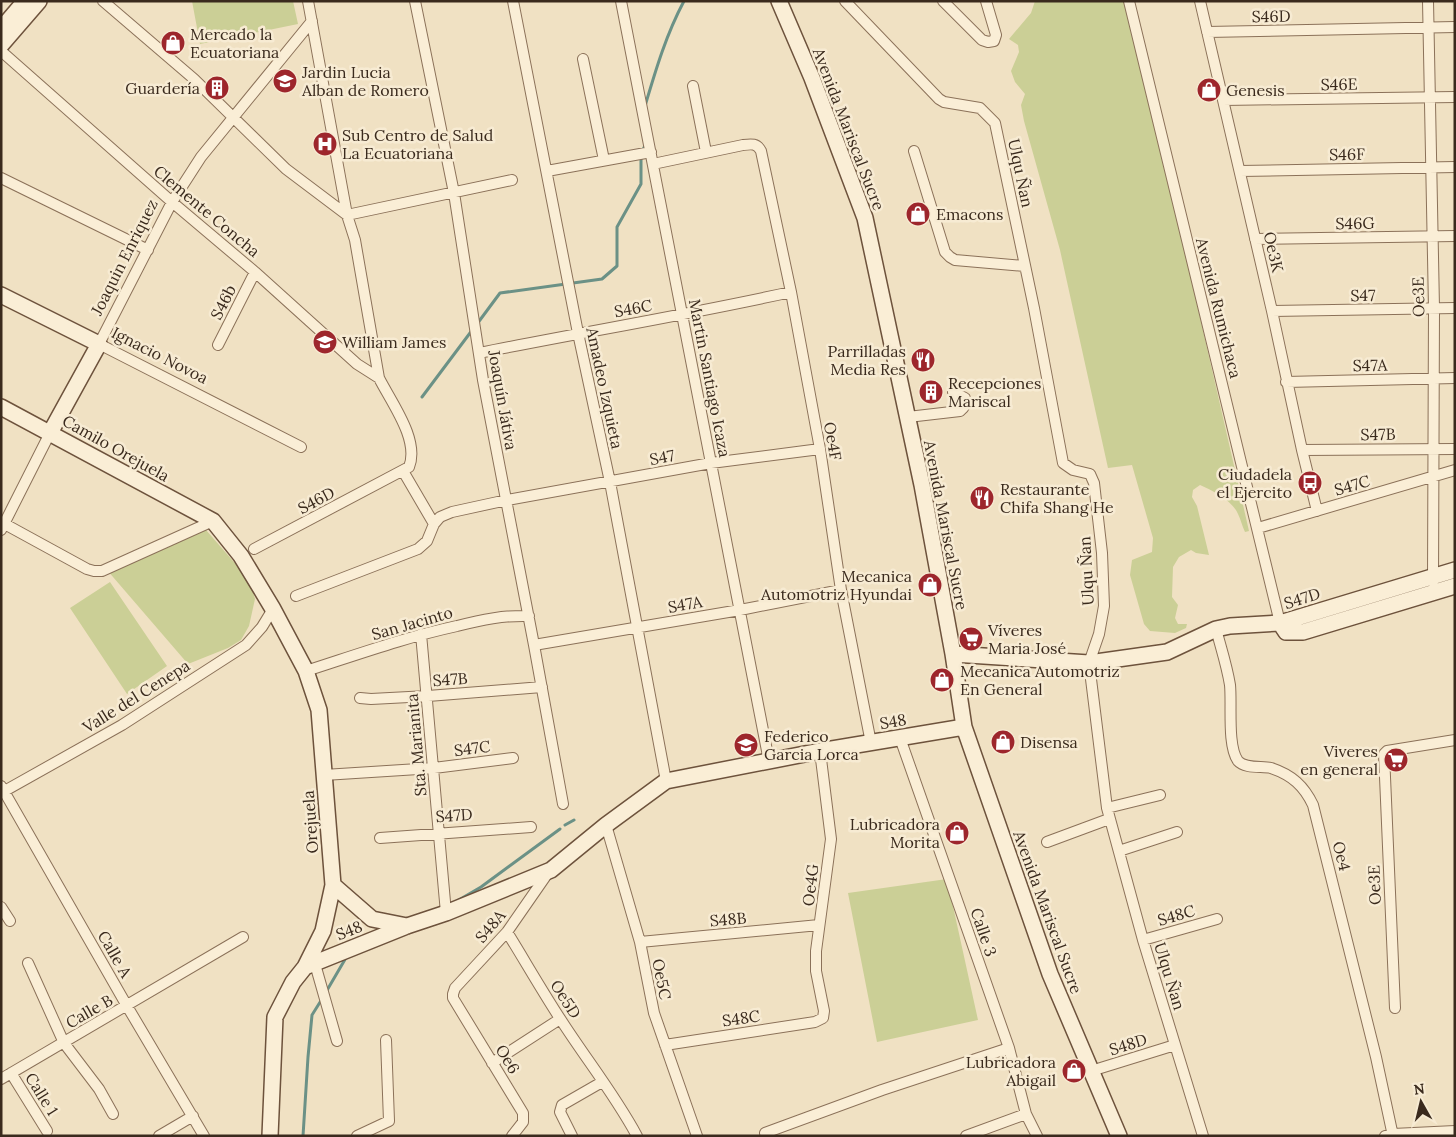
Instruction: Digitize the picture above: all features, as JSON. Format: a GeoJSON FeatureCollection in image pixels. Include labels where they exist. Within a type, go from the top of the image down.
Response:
{"type":"FeatureCollection","features":[{"type":"Feature","properties":{"kind":"street"},"geometry":{"type":"LineString","coordinates":[[1,29],[25,1]]}},
{"type":"Feature","properties":{"kind":"street"},"geometry":{"type":"LineString","coordinates":[[1,45],[39,1]]}},
{"type":"Feature","properties":{"kind":"street"},"geometry":{"type":"LineString","coordinates":[[103,1],[194,79],[286,169],[347,215],[512,180]]}},
{"type":"Feature","properties":{"kind":"street"},"geometry":{"type":"LineString","coordinates":[[296,596],[418,549],[427,541],[434,524],[403,471],[409,467],[412,459],[410,444],[399,414],[380,378],[355,240],[347,215],[308,1]]}},
{"type":"Feature","properties":{"kind":"street","name":"Joaquín Játiva"},"geometry":{"type":"LineString","coordinates":[[415,1],[454,193],[483,380],[563,804]]}},
{"type":"Feature","properties":{"kind":"street","name":"Amadeo Izquieta"},"geometry":{"type":"LineString","coordinates":[[513,1],[578,333],[610,482],[666,781]]}},
{"type":"Feature","properties":{"kind":"street","name":"Martin Santiago Icaza"},"geometry":{"type":"LineString","coordinates":[[621,1],[646,152],[653,164],[769,761]]}},
{"type":"Feature","properties":{"kind":"street","name":"Avenida Mariscal Sucre"},"geometry":{"type":"LineString","coordinates":[[779,1],[812,78],[864,218],[922,486],[953,654],[964,726],[1050,974],[1119,1136]]}},
{"type":"Feature","properties":{"kind":"street","name":"Ulqu Ñan"},"geometry":{"type":"LineString","coordinates":[[846,1],[939,99],[950,104],[980,108],[995,123],[1026,266],[1063,463],[1073,470],[1090,474],[1094,483],[1102,553],[1104,606],[1099,634],[1089,663],[1108,814],[1143,940],[1203,1136]]}},
{"type":"Feature","properties":{"kind":"street"},"geometry":{"type":"LineString","coordinates":[[944,1],[982,40],[988,42],[994,41],[996,35],[986,1]]}},
{"type":"Feature","properties":{"kind":"street","name":"Avenida Rumichaca"},"geometry":{"type":"LineString","coordinates":[[1129,1],[1280,623]]}},
{"type":"Feature","properties":{"kind":"street","name":"Oe3K"},"geometry":{"type":"LineString","coordinates":[[1200,1],[1317,511]]}},
{"type":"Feature","properties":{"kind":"street","name":"Oe3E"},"geometry":{"type":"LineString","coordinates":[[1428,1],[1434,308],[1433,593]]}},
{"type":"Feature","properties":{"kind":"street","name":"Joaquin Enriquez"},"geometry":{"type":"LineString","coordinates":[[2,525],[99,344],[172,202],[201,156],[312,21]]}},
{"type":"Feature","properties":{"kind":"street","name":"S46D"},"geometry":{"type":"LineString","coordinates":[[1207,32],[1455,27]]}},
{"type":"Feature","properties":{"kind":"street","name":"Clemente Concha"},"geometry":{"type":"LineString","coordinates":[[1,51],[172,202],[256,272],[363,369],[380,378]]}},
{"type":"Feature","properties":{"kind":"street"},"geometry":{"type":"LineString","coordinates":[[583,59],[604,160]]}},
{"type":"Feature","properties":{"kind":"street"},"geometry":{"type":"LineString","coordinates":[[653,164],[706,152],[693,86]]}},
{"type":"Feature","properties":{"kind":"street","name":"S46E"},"geometry":{"type":"LineString","coordinates":[[1223,100],[1455,97]]}},
{"type":"Feature","properties":{"kind":"street","name":"Oe4F"},"geometry":{"type":"LineString","coordinates":[[706,152],[743,145],[758,146],[761,151],[791,292],[820,449],[841,590],[871,743]]}},
{"type":"Feature","properties":{"kind":"street"},"geometry":{"type":"LineString","coordinates":[[914,151],[946,252],[950,257],[955,260],[1026,266]]}},
{"type":"Feature","properties":{"kind":"street"},"geometry":{"type":"LineString","coordinates":[[547,171],[646,152]]}},
{"type":"Feature","properties":{"kind":"street","name":"S46F"},"geometry":{"type":"LineString","coordinates":[[1240,171],[1455,167]]}},
{"type":"Feature","properties":{"kind":"street"},"geometry":{"type":"LineString","coordinates":[[1,178],[148,250]]}},
{"type":"Feature","properties":{"kind":"street","name":"S46G"},"geometry":{"type":"LineString","coordinates":[[1255,239],[1455,236]]}},
{"type":"Feature","properties":{"kind":"street","name":"S46b"},"geometry":{"type":"LineString","coordinates":[[218,346],[256,272]]}},
{"type":"Feature","properties":{"kind":"street","name":"S46C"},"geometry":{"type":"LineString","coordinates":[[480,353],[578,333],[682,315],[791,292]]}},
{"type":"Feature","properties":{"kind":"street","name":"Ignacio Novoa"},"geometry":{"type":"LineString","coordinates":[[1,295],[301,447]]}},
{"type":"Feature","properties":{"kind":"street","name":"S47"},"geometry":{"type":"LineString","coordinates":[[1272,312],[1455,308]]}},
{"type":"Feature","properties":{"kind":"street","name":"S47A"},"geometry":{"type":"LineString","coordinates":[[1286,382],[1455,378]]}},
{"type":"Feature","properties":{"kind":"street"},"geometry":{"type":"LineString","coordinates":[[908,416],[960,411],[966,403],[965,398],[953,392]]}},
{"type":"Feature","properties":{"kind":"street","name":"Camilo Orejuela"},"geometry":{"type":"LineString","coordinates":[[1,407],[213,521]]}},
{"type":"Feature","properties":{"kind":"street","name":"S47"},"geometry":{"type":"LineString","coordinates":[[434,524],[440,517],[452,512],[507,500],[711,463],[820,449]]}},
{"type":"Feature","properties":{"kind":"street","name":"S47B"},"geometry":{"type":"LineString","coordinates":[[1302,450],[1455,449]]}},
{"type":"Feature","properties":{"kind":"street","name":"S47C"},"geometry":{"type":"LineString","coordinates":[[1258,528],[1455,470]]}},
{"type":"Feature","properties":{"kind":"street","name":"S46D"},"geometry":{"type":"LineString","coordinates":[[254,549],[403,471]]}},
{"type":"Feature","properties":{"kind":"street"},"geometry":{"type":"LineString","coordinates":[[2,525],[86,569],[102,571],[213,521]]}},
{"type":"Feature","properties":{"kind":"street","name":"Orejuela"},"geometry":{"type":"LineString","coordinates":[[213,521],[241,556],[272,609],[306,671],[318,710],[333,885],[323,931],[310,965],[293,982],[275,1017],[270,1136]]}},
{"type":"Feature","properties":{"kind":"street","name":"S47D"},"geometry":{"type":"LineString","coordinates":[[1455,570],[1280,623],[1286,632],[1303,632],[1455,586]]}},
{"type":"Feature","properties":{"kind":"street","name":"S47A"},"geometry":{"type":"LineString","coordinates":[[534,645],[740,610],[841,590]]}},
{"type":"Feature","properties":{"kind":"street","name":"Valle del Cenepa"},"geometry":{"type":"LineString","coordinates":[[2,790],[122,725],[246,645],[262,626],[272,609]]}},
{"type":"Feature","properties":{"kind":"street","name":"San Jacinto"},"geometry":{"type":"LineString","coordinates":[[306,671],[421,634],[490,618],[516,615],[529,616]]}},
{"type":"Feature","properties":{"kind":"street"},"geometry":{"type":"LineString","coordinates":[[953,654],[1089,663],[1167,652],[1216,629],[1230,626],[1280,623]]}},
{"type":"Feature","properties":{"kind":"street","name":"Oe4"},"geometry":{"type":"LineString","coordinates":[[1216,629],[1230,688],[1231,730],[1239,762],[1245,765],[1271,768],[1288,776],[1306,790],[1313,804],[1390,1135]]}},
{"type":"Feature","properties":{"kind":"street","name":"Sta. Marianita"},"geometry":{"type":"LineString","coordinates":[[421,634],[446,913]]}},
{"type":"Feature","properties":{"kind":"street","name":"S47B"},"geometry":{"type":"LineString","coordinates":[[360,698],[428,696],[542,687]]}},
{"type":"Feature","properties":{"kind":"street","name":"S48"},"geometry":{"type":"LineString","coordinates":[[310,965],[407,926],[446,913],[550,870],[606,825],[666,781],[820,751],[964,726]]}},
{"type":"Feature","properties":{"kind":"street","name":"Calle 3"},"geometry":{"type":"LineString","coordinates":[[900,738],[1009,1048],[1026,1114],[1037,1136]]}},
{"type":"Feature","properties":{"kind":"street","name":"Oe3E"},"geometry":{"type":"LineString","coordinates":[[1395,1008],[1384,754],[1387,751],[1455,740]]}},
{"type":"Feature","properties":{"kind":"street","name":"Oe4G"},"geometry":{"type":"LineString","coordinates":[[820,751],[831,839],[816,951],[816,971],[824,1011],[821,1020]]}},
{"type":"Feature","properties":{"kind":"street","name":"S47C"},"geometry":{"type":"LineString","coordinates":[[324,775],[434,768],[513,758]]}},
{"type":"Feature","properties":{"kind":"street","name":"Calle A"},"geometry":{"type":"LineString","coordinates":[[2,790],[204,1136]]}},
{"type":"Feature","properties":{"kind":"street"},"geometry":{"type":"LineString","coordinates":[[1047,842],[1108,814],[1160,795]]}},
{"type":"Feature","properties":{"kind":"street","name":"Oe5C"},"geometry":{"type":"LineString","coordinates":[[606,825],[640,942],[652,1007],[694,1135]]}},
{"type":"Feature","properties":{"kind":"street","name":"S47D"},"geometry":{"type":"LineString","coordinates":[[380,838],[531,827]]}},
{"type":"Feature","properties":{"kind":"street"},"geometry":{"type":"LineString","coordinates":[[1118,851],[1177,832]]}},
{"type":"Feature","properties":{"kind":"street","name":"S48A"},"geometry":{"type":"LineString","coordinates":[[453,998],[455,988],[507,932],[550,870]]}},
{"type":"Feature","properties":{"kind":"street"},"geometry":{"type":"LineString","coordinates":[[333,885],[372,919],[407,926]]}},
{"type":"Feature","properties":{"kind":"street"},"geometry":{"type":"LineString","coordinates":[[1,907],[10,921]]}},
{"type":"Feature","properties":{"kind":"street","name":"S48C"},"geometry":{"type":"LineString","coordinates":[[1143,940],[1217,919]]}},
{"type":"Feature","properties":{"kind":"street","name":"S48B"},"geometry":{"type":"LineString","coordinates":[[640,942],[819,925]]}},
{"type":"Feature","properties":{"kind":"street","name":"Oe5D"},"geometry":{"type":"LineString","coordinates":[[507,932],[560,1019],[617,1101],[637,1136]]}},
{"type":"Feature","properties":{"kind":"street","name":"Calle B"},"geometry":{"type":"LineString","coordinates":[[1,1079],[243,937]]}},
{"type":"Feature","properties":{"kind":"street"},"geometry":{"type":"LineString","coordinates":[[28,963],[64,1043],[99,1089],[113,1114]]}},
{"type":"Feature","properties":{"kind":"street"},"geometry":{"type":"LineString","coordinates":[[310,965],[336,1041]]}},
{"type":"Feature","properties":{"kind":"street","name":"Oe6"},"geometry":{"type":"LineString","coordinates":[[453,998],[523,1113],[523,1122],[512,1136]]}},
{"type":"Feature","properties":{"kind":"street"},"geometry":{"type":"LineString","coordinates":[[492,1063],[560,1019]]}},
{"type":"Feature","properties":{"kind":"street","name":"S48C"},"geometry":{"type":"LineString","coordinates":[[665,1045],[821,1020]]}},
{"type":"Feature","properties":{"kind":"street"},"geometry":{"type":"LineString","coordinates":[[357,1136],[389,1121],[386,1040]]}},
{"type":"Feature","properties":{"kind":"street","name":"S48D"},"geometry":{"type":"LineString","coordinates":[[1091,1071],[1175,1045]]}},
{"type":"Feature","properties":{"kind":"street"},"geometry":{"type":"LineString","coordinates":[[765,1133],[882,1090],[1009,1048]]}},
{"type":"Feature","properties":{"kind":"street","name":"Calle 1"},"geometry":{"type":"LineString","coordinates":[[11,1072],[47,1131]]}},
{"type":"Feature","properties":{"kind":"street"},"geometry":{"type":"LineString","coordinates":[[572,1136],[560,1112],[562,1105],[602,1082]]}},
{"type":"Feature","properties":{"kind":"street"},"geometry":{"type":"LineString","coordinates":[[966,1136],[1026,1114]]}},
{"type":"Feature","properties":{"kind":"street"},"geometry":{"type":"LineString","coordinates":[[159,1136],[193,1116]]}},
{"type":"Feature","properties":{"kind":"street"},"geometry":{"type":"LineString","coordinates":[[1390,1135],[1455,1131]]}},
{"type":"Feature","properties":{"kind":"green space"},"geometry":{"type":"Polygon","coordinates":[[[192,1],[293,1],[298,24],[200,44],[192,1]]]}},
{"type":"Feature","properties":{"kind":"green space"},"geometry":{"type":"Polygon","coordinates":[[[1035,1],[1124,1],[1177,217],[1249,531],[1245,532],[1235,509],[1222,497],[1200,485],[1193,490],[1192,497],[1197,506],[1209,555],[1196,553],[1191,550],[1179,557],[1173,567],[1172,597],[1178,605],[1175,618],[1178,624],[1187,624],[1186,628],[1175,633],[1150,631],[1144,624],[1130,575],[1132,560],[1152,552],[1153,538],[1132,465],[1108,468],[1060,250],[1024,121],[1021,105],[1025,94],[1015,82],[1011,71],[1019,52],[1018,45],[1009,39],[1031,13],[1035,1]]]}},
{"type":"Feature","properties":{"kind":"green space"},"geometry":{"type":"Polygon","coordinates":[[[206,530],[240,569],[252,588],[255,599],[249,626],[241,640],[228,648],[188,664],[107,570],[206,530]]]}},
{"type":"Feature","properties":{"kind":"green space"},"geometry":{"type":"Polygon","coordinates":[[[110,582],[167,666],[127,694],[70,608],[110,582]]]}},
{"type":"Feature","properties":{"kind":"green space"},"geometry":{"type":"Polygon","coordinates":[[[947,879],[978,1020],[877,1042],[848,893],[947,879]]]}},
{"type":"Feature","properties":{"kind":"waterway"},"geometry":{"type":"LineString","coordinates":[[645,106],[657,65],[684,1]]}},
{"type":"Feature","properties":{"kind":"waterway"},"geometry":{"type":"LineString","coordinates":[[477,324],[500,293],[602,279],[617,266],[617,227],[641,184],[641,153],[646,144]]}},
{"type":"Feature","properties":{"kind":"waterway"},"geometry":{"type":"LineString","coordinates":[[422,397],[473,329]]}},
{"type":"Feature","properties":{"kind":"waterway"},"geometry":{"type":"LineString","coordinates":[[565,825],[574,820]]}},
{"type":"Feature","properties":{"kind":"waterway"},"geometry":{"type":"LineString","coordinates":[[457,901],[481,887],[560,829]]}},
{"type":"Feature","properties":{"kind":"waterway"},"geometry":{"type":"LineString","coordinates":[[326,992],[347,956]]}},
{"type":"Feature","properties":{"kind":"waterway"},"geometry":{"type":"LineString","coordinates":[[303,1136],[312,1015],[322,999]]}},
{"type":"Feature","properties":{"kind":"place","name":"Mercado la Ecuatoriana"},"geometry":{"type":"Point","coordinates":[173,43]}},
{"type":"Feature","properties":{"kind":"place","name":"Jardin Lucia Alban de Romero"},"geometry":{"type":"Point","coordinates":[285,81]}},
{"type":"Feature","properties":{"kind":"place","name":"Guardería"},"geometry":{"type":"Point","coordinates":[217,88]}},
{"type":"Feature","properties":{"kind":"place","name":"Genesis"},"geometry":{"type":"Point","coordinates":[1209,90]}},
{"type":"Feature","properties":{"kind":"place","name":"Sub Centro de Salud La Ecuatoriana"},"geometry":{"type":"Point","coordinates":[325,144]}},
{"type":"Feature","properties":{"kind":"place","name":"Emacons"},"geometry":{"type":"Point","coordinates":[918,214]}},
{"type":"Feature","properties":{"kind":"place","name":"William James"},"geometry":{"type":"Point","coordinates":[325,342]}},
{"type":"Feature","properties":{"kind":"place","name":"Parrilladas Media Res"},"geometry":{"type":"Point","coordinates":[923,360]}},
{"type":"Feature","properties":{"kind":"place","name":"Recepciones Mariscal"},"geometry":{"type":"Point","coordinates":[931,392]}},
{"type":"Feature","properties":{"kind":"place","name":"Ciudadela el Ejercito"},"geometry":{"type":"Point","coordinates":[1310,483]}},
{"type":"Feature","properties":{"kind":"place","name":"Restaurante Chifa Shang He"},"geometry":{"type":"Point","coordinates":[982,498]}},
{"type":"Feature","properties":{"kind":"place","name":"Mecanica Automotriz Hyundai"},"geometry":{"type":"Point","coordinates":[930,585]}},
{"type":"Feature","properties":{"kind":"place","name":"Víveres Maria José"},"geometry":{"type":"Point","coordinates":[971,639]}},
{"type":"Feature","properties":{"kind":"place","name":"Mecanica Automotriz En General"},"geometry":{"type":"Point","coordinates":[942,680]}},
{"type":"Feature","properties":{"kind":"place","name":"Disensa"},"geometry":{"type":"Point","coordinates":[1003,742]}},
{"type":"Feature","properties":{"kind":"place","name":"Federico Garcia Lorca"},"geometry":{"type":"Point","coordinates":[746,745]}},
{"type":"Feature","properties":{"kind":"place","name":"Viveres en general"},"geometry":{"type":"Point","coordinates":[1396,760]}},
{"type":"Feature","properties":{"kind":"place","name":"Lubricadora Morita"},"geometry":{"type":"Point","coordinates":[957,833]}},
{"type":"Feature","properties":{"kind":"place","name":"Lubricadora Abigail"},"geometry":{"type":"Point","coordinates":[1074,1071]}}]}
